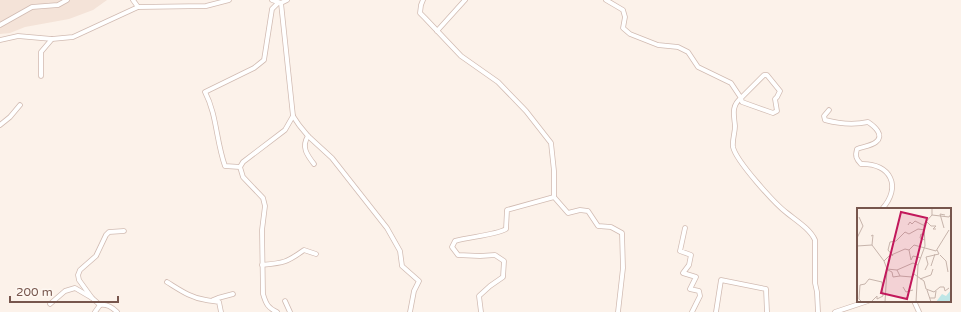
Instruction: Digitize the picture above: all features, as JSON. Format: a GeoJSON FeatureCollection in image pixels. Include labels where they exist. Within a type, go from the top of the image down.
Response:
{"type":"FeatureCollection","features":[{"type":"Feature","properties":{"kind":"street"},"geometry":{"type":"LineString","coordinates":[[0,25],[32,7],[58,5],[67,0]]}},
{"type":"Feature","properties":{"kind":"street"},"geometry":{"type":"LineString","coordinates":[[133,0],[138,8]]}},
{"type":"Feature","properties":{"kind":"street"},"geometry":{"type":"LineString","coordinates":[[0,40],[23,36],[52,39],[74,36],[138,8],[206,6],[229,0]]}},
{"type":"Feature","properties":{"kind":"street"},"geometry":{"type":"LineString","coordinates":[[272,0],[279,3]]}},
{"type":"Feature","properties":{"kind":"street"},"geometry":{"type":"LineString","coordinates":[[240,167],[225,166],[220,152],[213,111],[205,92],[254,68],[264,60],[272,9],[279,3],[287,0]]}},
{"type":"Feature","properties":{"kind":"street"},"geometry":{"type":"LineString","coordinates":[[424,0],[421,5],[420,13],[461,56],[498,82],[526,111],[551,143],[554,171],[554,197],[568,213],[580,210],[588,211],[598,226],[611,227],[622,233],[623,268],[618,312]]}},
{"type":"Feature","properties":{"kind":"street"},"geometry":{"type":"LineString","coordinates":[[437,31],[465,0]]}},
{"type":"Feature","properties":{"kind":"street"},"geometry":{"type":"LineString","coordinates":[[606,0],[623,10],[625,17],[623,28],[630,34],[658,45],[678,47],[688,52],[698,67],[731,83],[741,98],[742,102],[773,113],[777,111],[774,99],[780,91],[767,75],[764,75],[741,98],[736,102],[733,111],[735,125],[733,147],[737,155],[768,196],[813,235],[815,240],[815,283],[818,312]]}},
{"type":"Feature","properties":{"kind":"street"},"geometry":{"type":"LineString","coordinates":[[279,3],[293,116],[308,136],[332,158],[387,228],[400,251],[402,266],[419,281],[414,291],[410,312]]}},
{"type":"Feature","properties":{"kind":"street"},"geometry":{"type":"LineString","coordinates":[[41,76],[41,52],[52,39]]}},
{"type":"Feature","properties":{"kind":"street"},"geometry":{"type":"LineString","coordinates":[[0,125],[10,117],[20,105]]}},
{"type":"Feature","properties":{"kind":"street"},"geometry":{"type":"LineString","coordinates":[[829,110],[824,116],[825,120],[849,124],[868,122],[879,132],[879,138],[875,143],[857,149],[855,154],[856,160],[861,164],[879,166],[889,173],[892,184],[890,197],[883,208]]}},
{"type":"Feature","properties":{"kind":"street"},"geometry":{"type":"LineString","coordinates":[[277,312],[270,309],[263,294],[262,230],[265,206],[263,198],[243,177],[240,167],[243,162],[285,130],[293,116]]}},
{"type":"Feature","properties":{"kind":"street"},"geometry":{"type":"LineString","coordinates":[[308,136],[305,141],[305,151],[314,164]]}},
{"type":"Feature","properties":{"kind":"street"},"geometry":{"type":"LineString","coordinates":[[481,312],[478,296],[503,277],[504,261],[496,255],[458,255],[452,247],[455,241],[501,232],[506,228],[507,210],[554,197]]}},
{"type":"Feature","properties":{"kind":"street"},"geometry":{"type":"LineString","coordinates":[[685,228],[680,251],[691,255],[689,265],[683,273],[696,278],[690,289],[699,291],[700,296],[692,312]]}},
{"type":"Feature","properties":{"kind":"street"},"geometry":{"type":"LineString","coordinates":[[92,298],[80,280],[78,275],[80,270],[96,256],[109,232],[124,231]]}},
{"type":"Feature","properties":{"kind":"street"},"geometry":{"type":"LineString","coordinates":[[262,265],[281,264],[304,250],[316,254]]}},
{"type":"Feature","properties":{"kind":"street"},"geometry":{"type":"LineString","coordinates":[[716,312],[720,280],[766,289],[767,312]]}},
{"type":"Feature","properties":{"kind":"street"},"geometry":{"type":"LineString","coordinates":[[167,282],[188,295],[206,301],[233,294]]}},
{"type":"Feature","properties":{"kind":"street"},"geometry":{"type":"LineString","coordinates":[[50,304],[65,291],[75,288],[92,298],[100,305],[104,304],[117,312]]}},
{"type":"Feature","properties":{"kind":"street"},"geometry":{"type":"LineString","coordinates":[[213,300],[218,302],[221,312]]}},
{"type":"Feature","properties":{"kind":"street"},"geometry":{"type":"LineString","coordinates":[[284,301],[290,312]]}},
{"type":"Feature","properties":{"kind":"street"},"geometry":{"type":"LineString","coordinates":[[835,312],[862,302]]}},
{"type":"Feature","properties":{"kind":"street"},"geometry":{"type":"LineString","coordinates":[[914,302],[919,312]]}},
{"type":"Feature","properties":{"kind":"street"},"geometry":{"type":"LineString","coordinates":[[95,312],[100,305]]}},
{"type":"Feature","properties":{"kind":"shaded area"},"geometry":{"type":"Polygon","coordinates":[[[0,0],[107,0],[93,10],[69,19],[25,27],[10,33],[0,34],[0,0]]]}}]}
